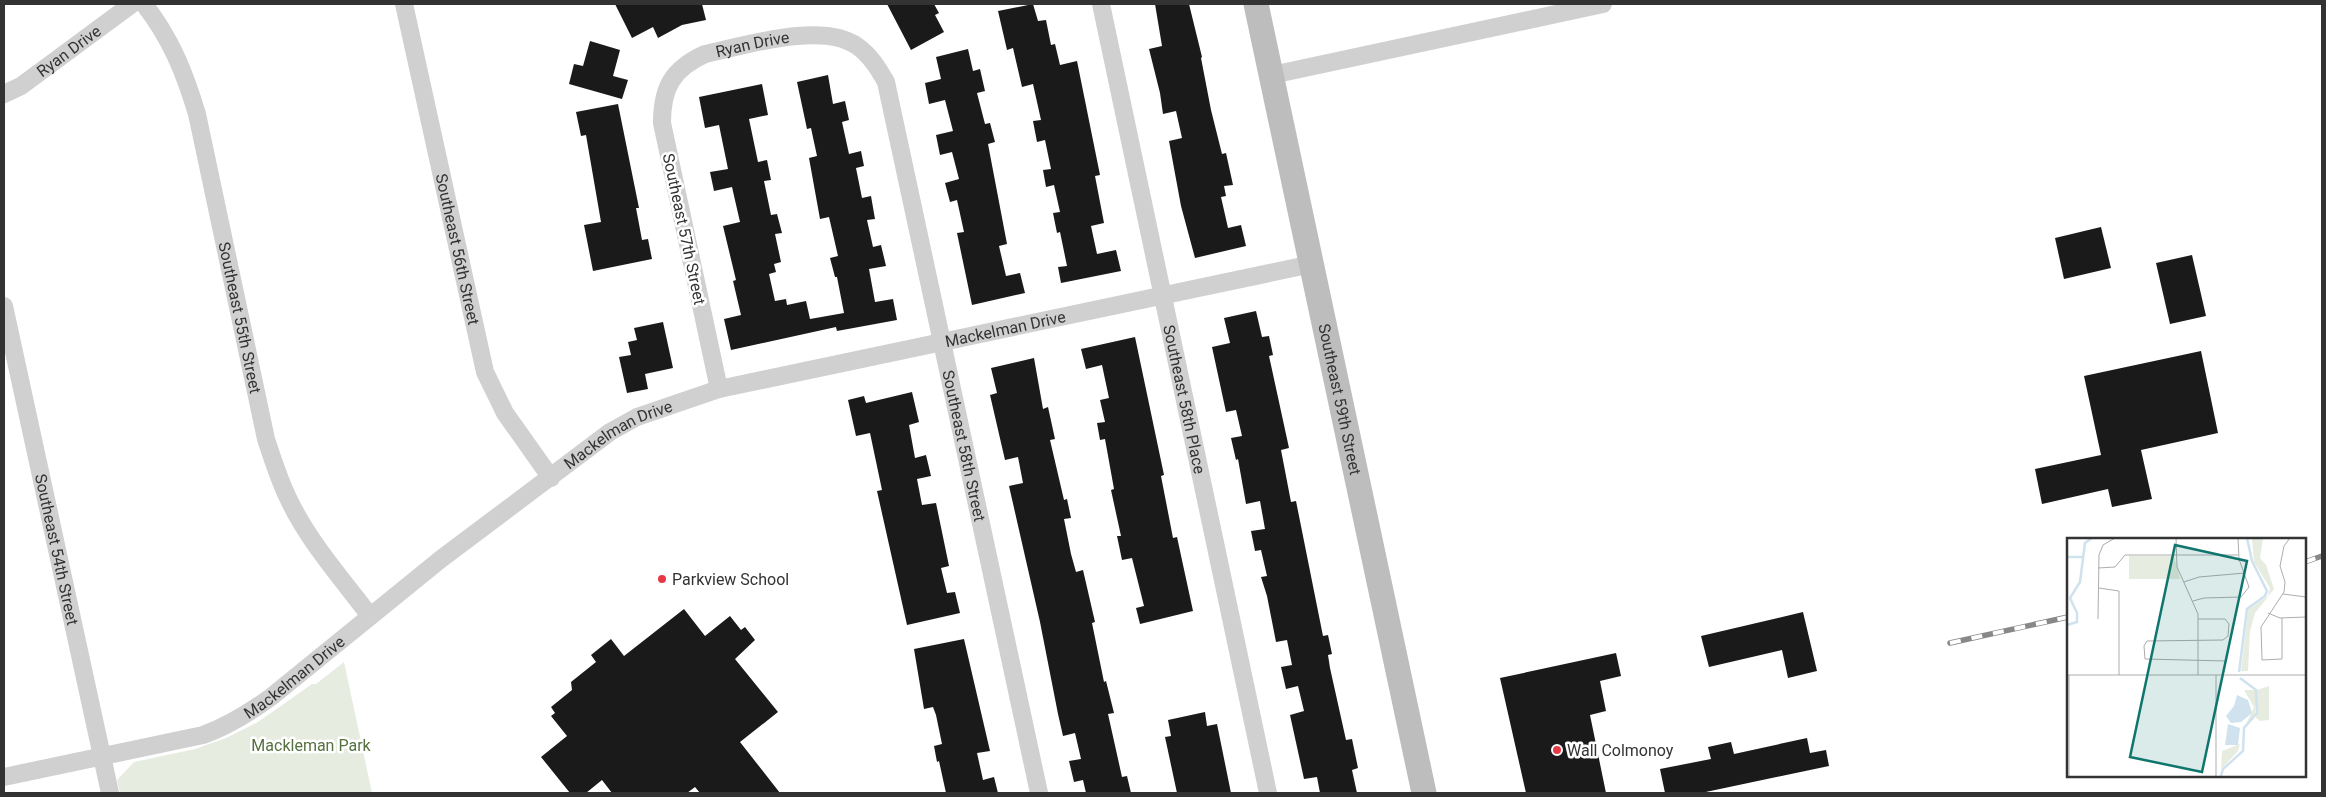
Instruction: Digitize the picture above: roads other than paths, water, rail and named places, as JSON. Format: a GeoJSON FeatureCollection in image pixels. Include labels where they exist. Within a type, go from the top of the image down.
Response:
{"type":"FeatureCollection","features":[{"type":"Feature","properties":{"kind":"main road","name":"Southeast 59th Street"},"geometry":{"type":"LineString","coordinates":[[1256,4],[1424,793]]}},
{"type":"Feature","properties":{"kind":"street","name":"Ryan Drive"},"geometry":{"type":"LineString","coordinates":[[4,94],[20,86],[132,4]]}},
{"type":"Feature","properties":{"kind":"street","name":"Southeast 55th Street"},"geometry":{"type":"LineString","coordinates":[[144,4],[174,49],[186,78],[197,114],[266,439],[275,467],[290,501],[314,541],[370,616]]}},
{"type":"Feature","properties":{"kind":"street","name":"Southeast 56th Street"},"geometry":{"type":"LineString","coordinates":[[404,4],[485,372],[505,413],[551,478]]}},
{"type":"Feature","properties":{"kind":"street","name":"Southeast 58th Place"},"geometry":{"type":"LineString","coordinates":[[1101,4],[1268,793]]}},
{"type":"Feature","properties":{"kind":"street"},"geometry":{"type":"LineString","coordinates":[[1272,75],[1602,4]]}},
{"type":"Feature","properties":{"kind":"street","name":"Ryan Drive"},"geometry":{"type":"LineString","coordinates":[[677,72],[692,60],[705,54],[807,34],[833,36]]}},
{"type":"Feature","properties":{"kind":"street","name":"Southeast 58th Street"},"geometry":{"type":"LineString","coordinates":[[833,36],[856,45],[875,63],[886,82],[1039,793]]}},
{"type":"Feature","properties":{"kind":"street","name":"Southeast 57th Street"},"geometry":{"type":"LineString","coordinates":[[677,72],[667,87],[662,103],[662,124],[719,389]]}},
{"type":"Feature","properties":{"kind":"street","name":"Mackelman Drive"},"geometry":{"type":"LineString","coordinates":[[4,777],[203,735],[223,727],[271,697],[456,547],[551,478],[610,432],[637,417],[719,389],[1162,294],[1312,264]]}},
{"type":"Feature","properties":{"kind":"street","name":"Southeast 54th Street"},"geometry":{"type":"LineString","coordinates":[[4,306],[110,793]]}},
{"type":"Feature","properties":{"kind":"railway"},"geometry":{"type":"LineString","coordinates":[[2306,562],[2322,556]]}},
{"type":"Feature","properties":{"kind":"railway"},"geometry":{"type":"LineString","coordinates":[[1950,643],[2067,617]]}},
{"type":"Feature","properties":{"kind":"place","name":"Parkview School"},"geometry":{"type":"Point","coordinates":[662,579]}},
{"type":"Feature","properties":{"kind":"place","name":"Wall Colmonoy"},"geometry":{"type":"Point","coordinates":[1557,750]}},
{"type":"Feature","properties":{"kind":"park label","name":"Mackleman Park"},"geometry":{"type":"Point","coordinates":[311,745]}}]}
